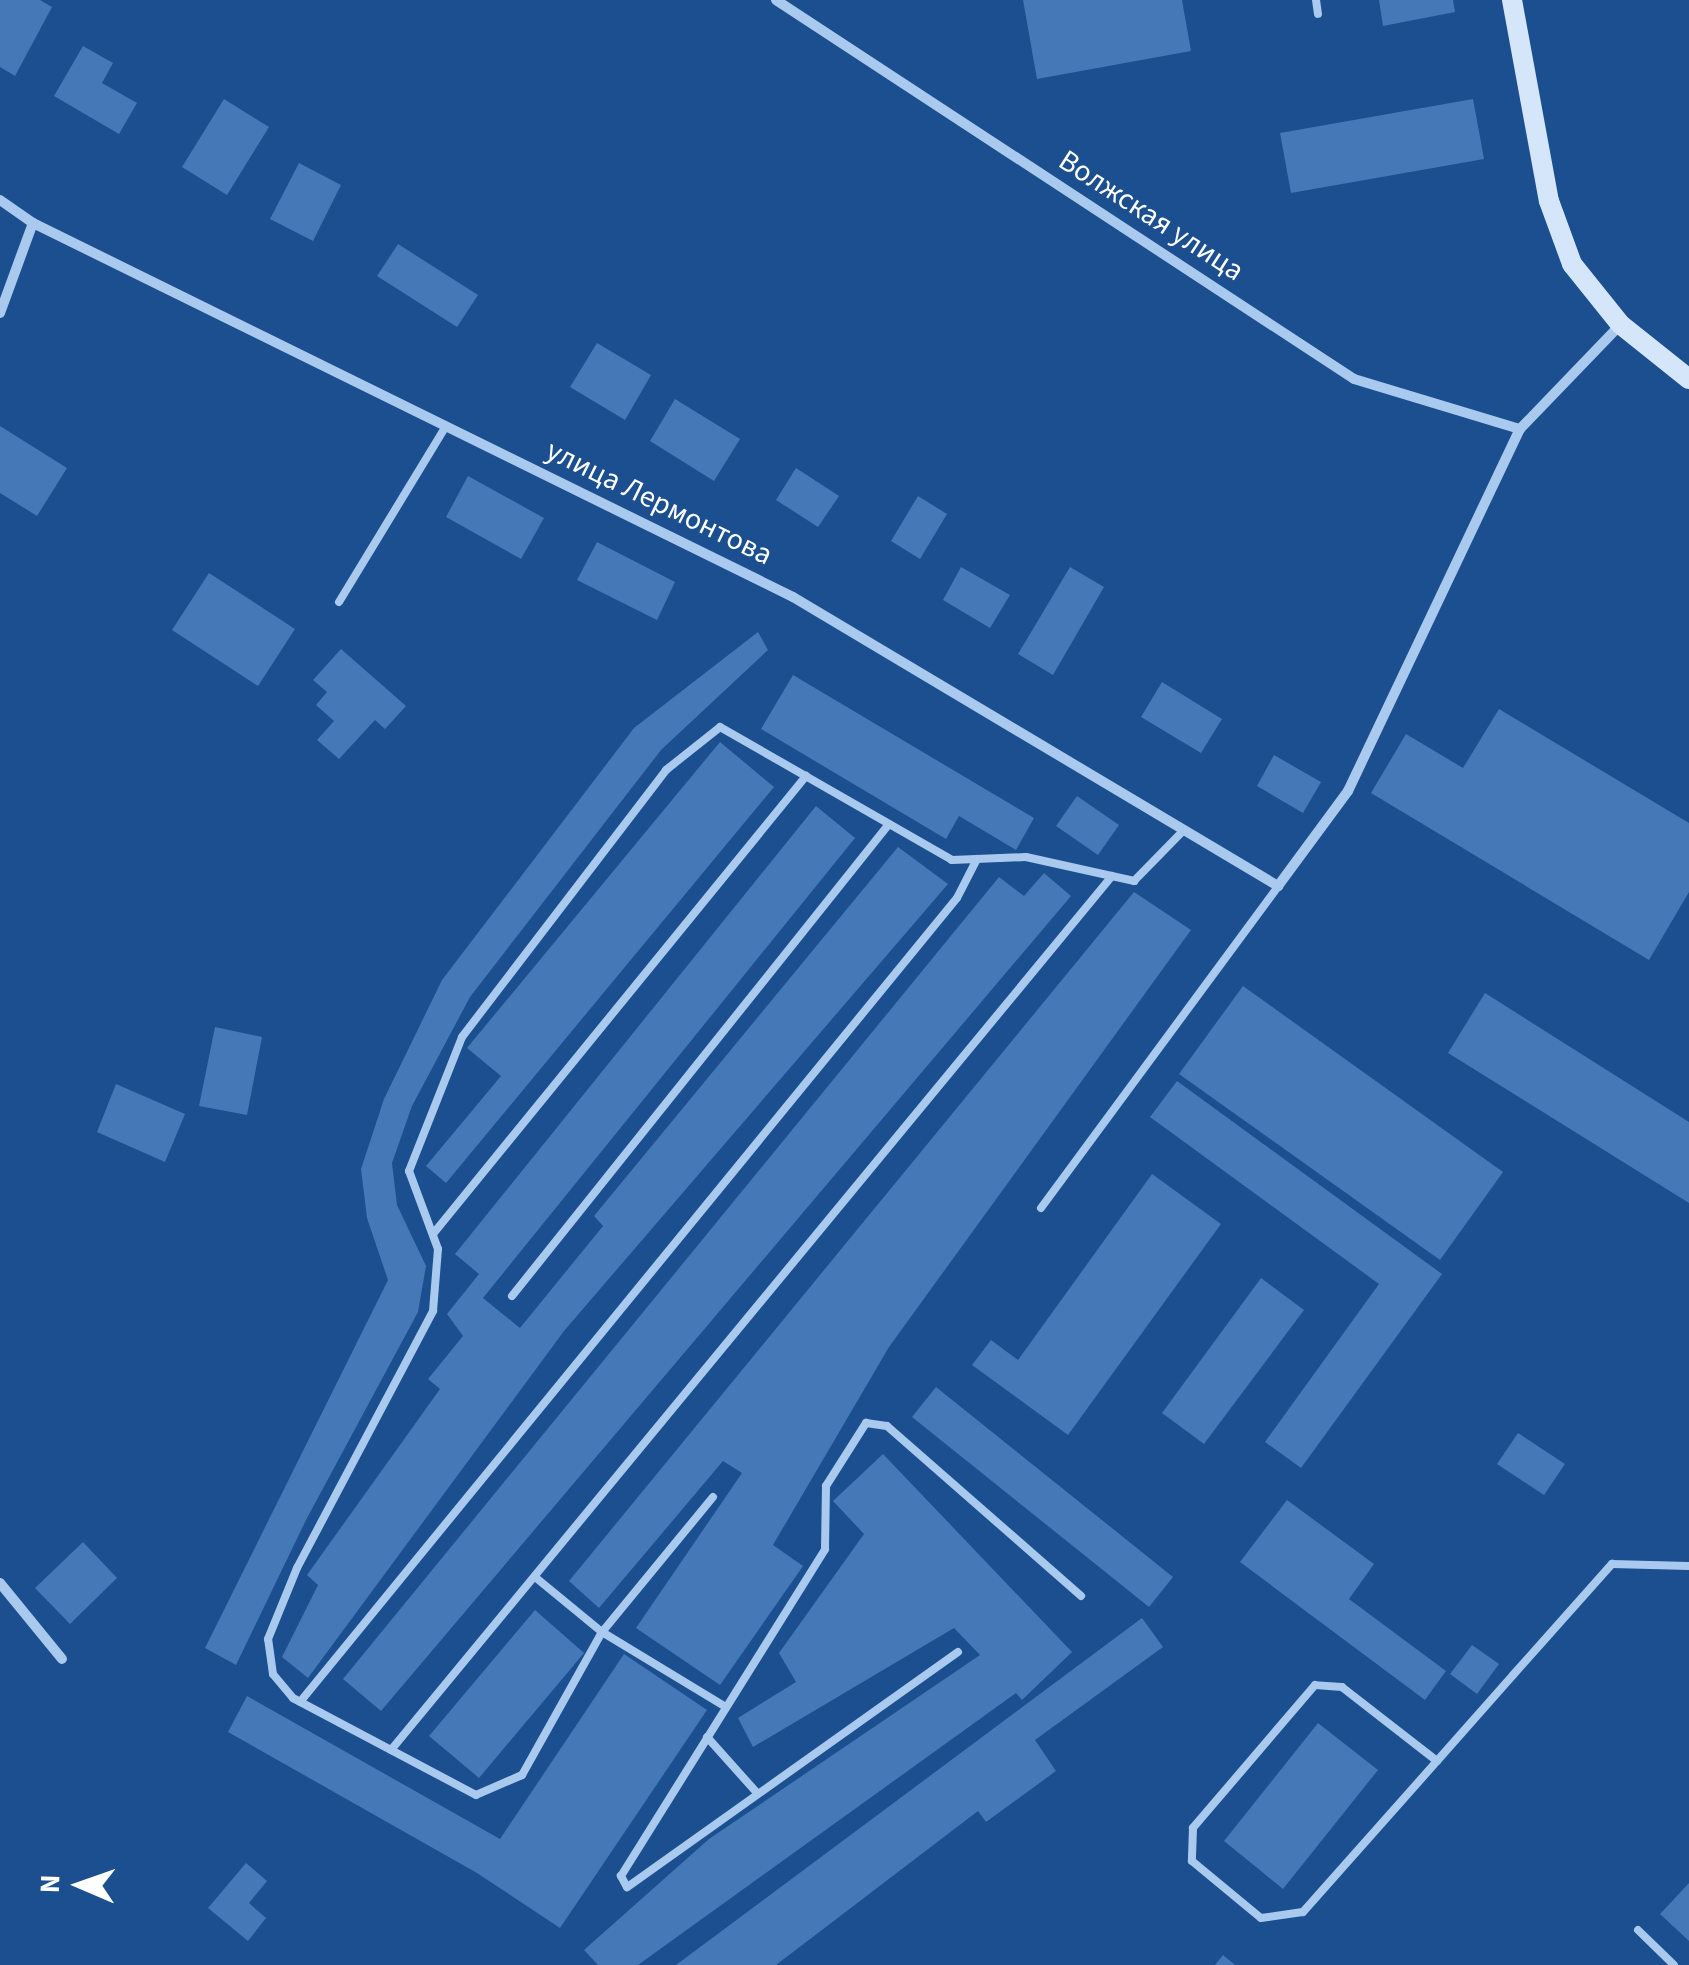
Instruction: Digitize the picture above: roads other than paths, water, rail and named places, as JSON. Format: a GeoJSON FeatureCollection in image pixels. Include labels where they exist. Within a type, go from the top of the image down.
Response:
{"type":"FeatureCollection","features":[{"type":"Feature","properties":{"kind":"main road"},"geometry":{"type":"LineString","coordinates":[[1512,0],[1549,201],[1572,264],[1620,324],[1689,379]]}},
{"type":"Feature","properties":{"kind":"street","name":"Волжская улица"},"geometry":{"type":"LineString","coordinates":[[776,0],[1354,379],[1520,429]]}},
{"type":"Feature","properties":{"kind":"street","name":"улица Лермонтова"},"geometry":{"type":"LineString","coordinates":[[0,200],[32,222],[794,597],[1278,886]]}},
{"type":"Feature","properties":{"kind":"street"},"geometry":{"type":"LineString","coordinates":[[0,313],[32,222]]}},
{"type":"Feature","properties":{"kind":"street"},"geometry":{"type":"LineString","coordinates":[[1278,886],[1348,791],[1520,429],[1620,324]]}},
{"type":"Feature","properties":{"kind":"street"},"geometry":{"type":"LineString","coordinates":[[0,1582],[62,1659]]}},
{"type":"Feature","properties":{"kind":"lane"},"geometry":{"type":"LineString","coordinates":[[1316,0],[1318,14]]}},
{"type":"Feature","properties":{"kind":"lane"},"geometry":{"type":"LineString","coordinates":[[339,602],[446,426]]}},
{"type":"Feature","properties":{"kind":"lane"},"geometry":{"type":"LineString","coordinates":[[713,1497],[602,1632],[522,1775],[476,1796],[300,1702],[272,1674],[268,1639],[297,1568],[433,1311],[438,1249],[409,1171],[462,1037],[666,770],[720,727],[952,860],[1026,857],[1134,880],[1184,830]]}},
{"type":"Feature","properties":{"kind":"lane"},"geometry":{"type":"LineString","coordinates":[[432,1234],[806,776]]}},
{"type":"Feature","properties":{"kind":"lane"},"geometry":{"type":"LineString","coordinates":[[512,1296],[889,824]]}},
{"type":"Feature","properties":{"kind":"lane"},"geometry":{"type":"LineString","coordinates":[[300,1702],[957,898],[977,859]]}},
{"type":"Feature","properties":{"kind":"lane"},"geometry":{"type":"LineString","coordinates":[[392,1750],[1112,876]]}},
{"type":"Feature","properties":{"kind":"lane"},"geometry":{"type":"LineString","coordinates":[[1040,1208],[1278,886]]}},
{"type":"Feature","properties":{"kind":"lane"},"geometry":{"type":"LineString","coordinates":[[958,1652],[627,1887],[620,1876],[824,1550],[826,1486],[866,1423],[887,1426],[1081,1596]]}},
{"type":"Feature","properties":{"kind":"lane"},"geometry":{"type":"LineString","coordinates":[[1437,1761],[1342,1687],[1314,1684],[1194,1828],[1192,1861],[1261,1918],[1303,1912],[1612,1564],[1689,1566]]}},
{"type":"Feature","properties":{"kind":"lane"},"geometry":{"type":"LineString","coordinates":[[535,1577],[602,1632],[726,1706]]}},
{"type":"Feature","properties":{"kind":"lane"},"geometry":{"type":"LineString","coordinates":[[707,1738],[758,1794]]}},
{"type":"Feature","properties":{"kind":"lane"},"geometry":{"type":"LineString","coordinates":[[1638,1930],[1674,1965]]}}]}
